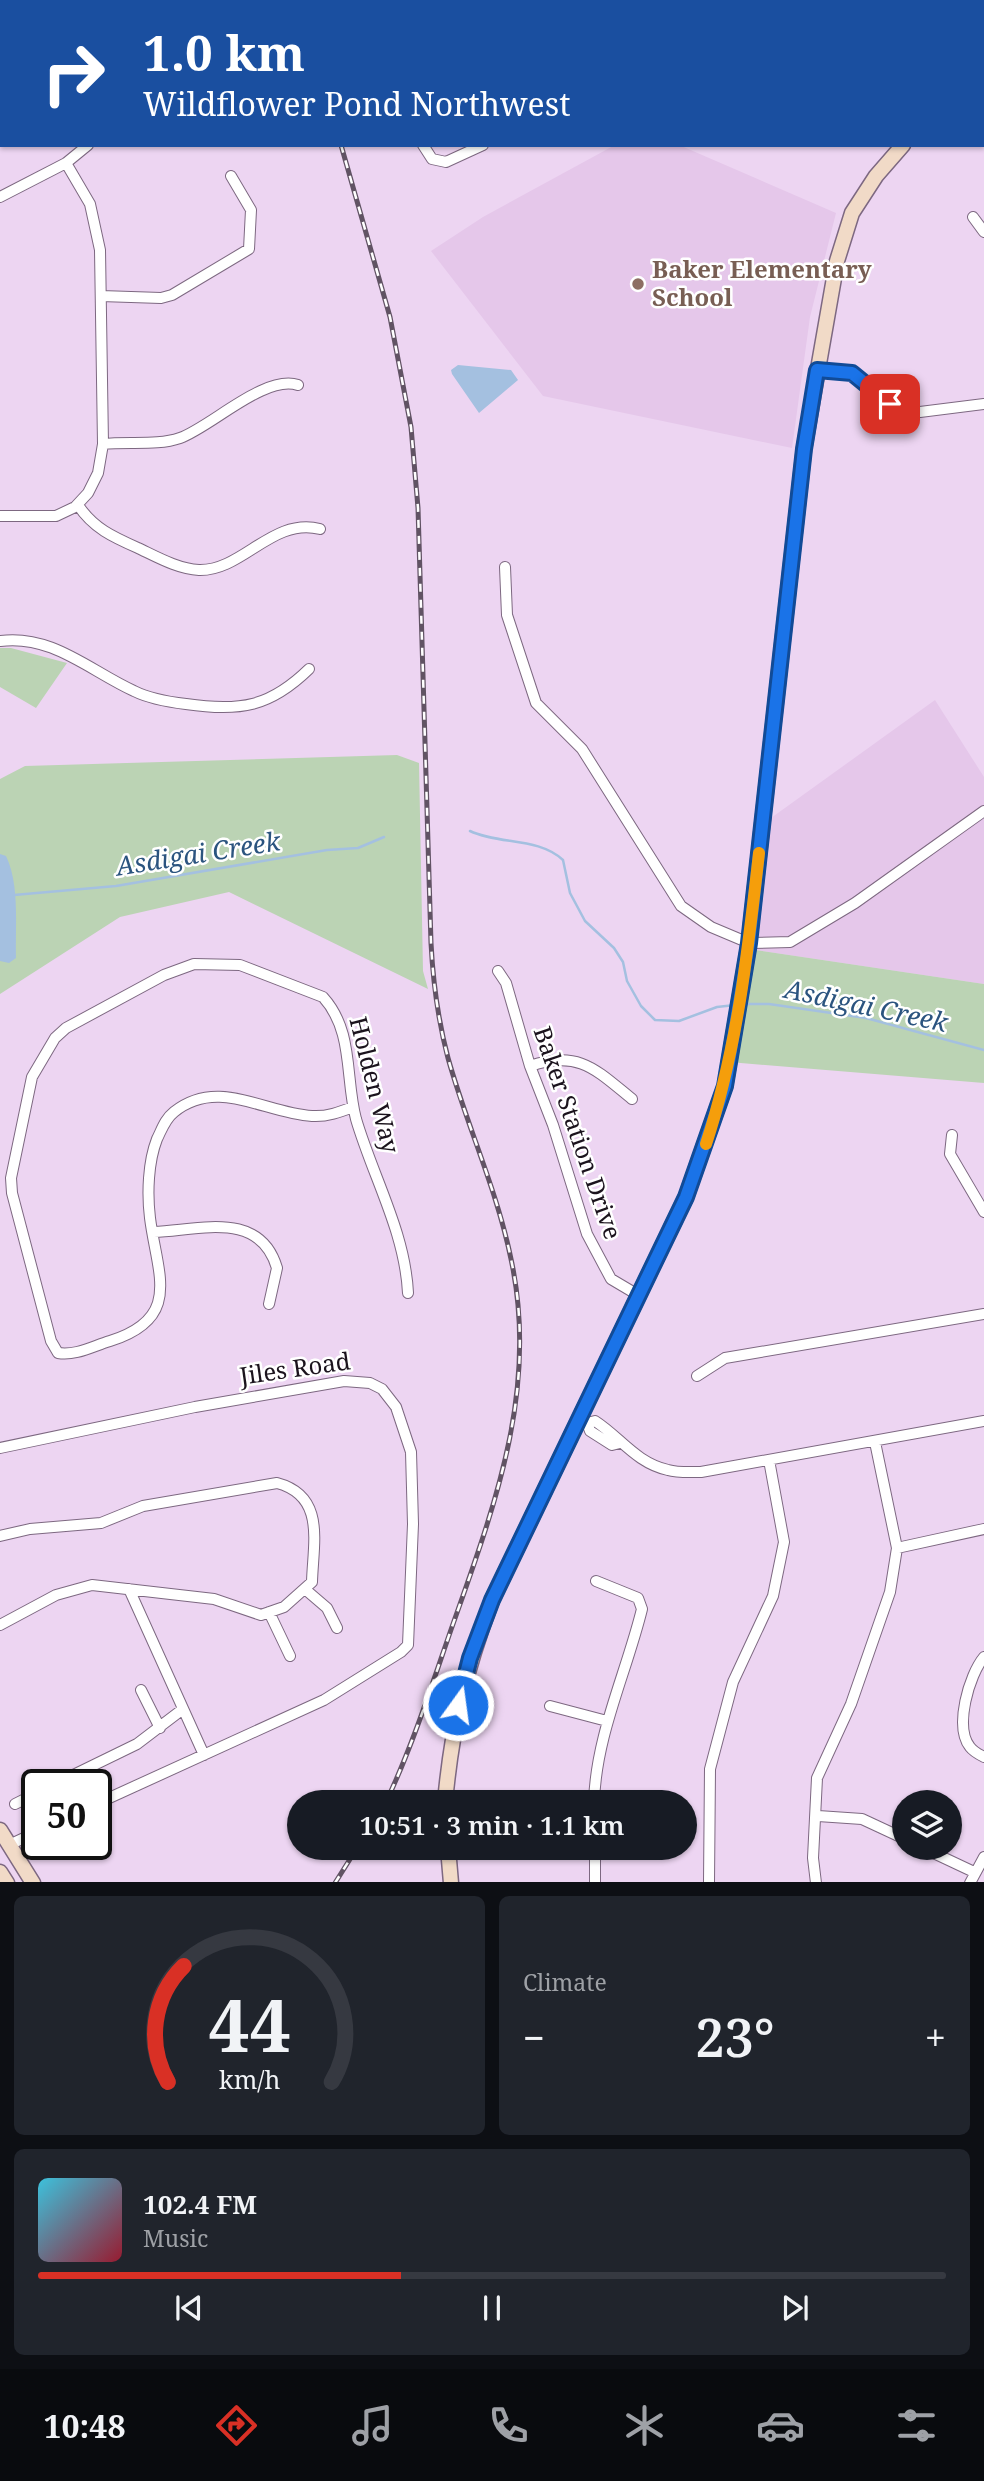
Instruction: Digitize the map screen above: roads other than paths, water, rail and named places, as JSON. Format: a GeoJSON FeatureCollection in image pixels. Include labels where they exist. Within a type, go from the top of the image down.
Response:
{"type":"FeatureCollection","features":[{"type":"Feature","properties":{"kind":"main road"},"geometry":{"type":"LineString","coordinates":[[446,1790],[453,1724],[470,1658],[524,1530],[583,1421],[638,1294],[691,1184],[721,1098],[749,943],[803,462],[837,261],[852,214],[876,176],[901,147]]}},
{"type":"Feature","properties":{"kind":"main road"},"geometry":{"type":"LineString","coordinates":[[0,1830],[5,1847],[33,1882]]}},
{"type":"Feature","properties":{"kind":"main road"},"geometry":{"type":"LineString","coordinates":[[449,1860],[451,1882]]}},
{"type":"Feature","properties":{"kind":"main road"},"geometry":{"type":"LineString","coordinates":[[0,1872],[7,1882]]}},
{"type":"Feature","properties":{"kind":"street"},"geometry":{"type":"LineString","coordinates":[[0,197],[66,163],[86,147]]}},
{"type":"Feature","properties":{"kind":"street"},"geometry":{"type":"LineString","coordinates":[[424,147],[432,159],[446,162],[479,147]]}},
{"type":"Feature","properties":{"kind":"street"},"geometry":{"type":"LineString","coordinates":[[0,516],[56,516],[78,505],[98,473],[103,444],[100,250],[90,204],[66,163]]}},
{"type":"Feature","properties":{"kind":"street"},"geometry":{"type":"LineString","coordinates":[[101,296],[161,298],[172,295],[249,249],[251,210],[231,176]]}},
{"type":"Feature","properties":{"kind":"street"},"geometry":{"type":"LineString","coordinates":[[973,217],[984,232]]}},
{"type":"Feature","properties":{"kind":"street"},"geometry":{"type":"LineString","coordinates":[[817,370],[852,373],[890,404],[912,414],[984,404]]}},
{"type":"Feature","properties":{"kind":"street"},"geometry":{"type":"LineString","coordinates":[[103,444],[178,439],[271,387],[292,383],[298,385]]}},
{"type":"Feature","properties":{"kind":"street"},"geometry":{"type":"LineString","coordinates":[[78,505],[89,521],[107,534],[164,560],[197,570],[217,566],[293,528],[320,529]]}},
{"type":"Feature","properties":{"kind":"street"},"geometry":{"type":"LineString","coordinates":[[505,567],[507,615],[536,703],[582,749],[681,906],[711,927],[749,943],[790,942],[855,903],[984,811]]}},
{"type":"Feature","properties":{"kind":"street"},"geometry":{"type":"LineString","coordinates":[[0,641],[52,648],[142,695],[209,707],[251,705],[267,700],[285,691],[309,669]]}},
{"type":"Feature","properties":{"kind":"street","name":"Holden Way"},"geometry":{"type":"LineString","coordinates":[[353,1107],[335,1114],[314,1116],[215,1095],[184,1105],[167,1118],[154,1148],[149,1204],[162,1276],[155,1309],[149,1320],[128,1334],[66,1355],[54,1349],[5,1187],[32,1077],[55,1038],[66,1028],[164,975],[194,964],[240,965],[323,997],[341,1028],[353,1107],[401,1244],[408,1293]]}},
{"type":"Feature","properties":{"kind":"street","name":"Baker Station Drive"},"geometry":{"type":"LineString","coordinates":[[498,971],[506,983],[530,1066],[553,1125],[587,1234],[601,1266],[611,1279],[638,1294]]}},
{"type":"Feature","properties":{"kind":"street"},"geometry":{"type":"LineString","coordinates":[[530,1066],[565,1058],[590,1067],[632,1099]]}},
{"type":"Feature","properties":{"kind":"street"},"geometry":{"type":"LineString","coordinates":[[952,1135],[950,1154],[984,1212]]}},
{"type":"Feature","properties":{"kind":"street"},"geometry":{"type":"LineString","coordinates":[[154,1232],[237,1227],[261,1239],[277,1268],[269,1304]]}},
{"type":"Feature","properties":{"kind":"street"},"geometry":{"type":"LineString","coordinates":[[697,1376],[725,1358],[984,1314]]}},
{"type":"Feature","properties":{"kind":"street","name":"Jiles Road"},"geometry":{"type":"LineString","coordinates":[[0,1448],[195,1407],[344,1381],[370,1382],[382,1390],[396,1407],[411,1452],[413,1524],[409,1642],[401,1652],[324,1700],[204,1755]]}},
{"type":"Feature","properties":{"kind":"street"},"geometry":{"type":"LineString","coordinates":[[583,1421],[590,1431],[612,1445],[620,1443],[643,1460],[668,1470],[701,1472],[984,1421]]}},
{"type":"Feature","properties":{"kind":"street"},"geometry":{"type":"LineString","coordinates":[[816,1882],[813,1858],[818,1816],[817,1778],[850,1704],[890,1592],[897,1548],[875,1442]]}},
{"type":"Feature","properties":{"kind":"street"},"geometry":{"type":"LineString","coordinates":[[709,1882],[710,1769],[733,1682],[773,1596],[784,1542],[769,1460]]}},
{"type":"Feature","properties":{"kind":"street"},"geometry":{"type":"LineString","coordinates":[[0,1536],[30,1529],[101,1523],[144,1506],[277,1483],[293,1487],[308,1502],[313,1515],[312,1582],[284,1607],[269,1612],[251,1613],[214,1599],[92,1584],[79,1586],[0,1625]]}},
{"type":"Feature","properties":{"kind":"street"},"geometry":{"type":"LineString","coordinates":[[897,1548],[984,1529]]}},
{"type":"Feature","properties":{"kind":"street"},"geometry":{"type":"LineString","coordinates":[[595,1790],[607,1721],[642,1609],[638,1598],[597,1581]]}},
{"type":"Feature","properties":{"kind":"street"},"geometry":{"type":"LineString","coordinates":[[112,1797],[204,1755],[129,1589]]}},
{"type":"Feature","properties":{"kind":"street"},"geometry":{"type":"LineString","coordinates":[[306,1590],[327,1608],[337,1628]]}},
{"type":"Feature","properties":{"kind":"street"},"geometry":{"type":"LineString","coordinates":[[269,1612],[290,1657]]}},
{"type":"Feature","properties":{"kind":"street"},"geometry":{"type":"LineString","coordinates":[[984,1657],[966,1692],[964,1729],[969,1747],[984,1757]]}},
{"type":"Feature","properties":{"kind":"street"},"geometry":{"type":"LineString","coordinates":[[141,1690],[160,1728]]}},
{"type":"Feature","properties":{"kind":"street"},"geometry":{"type":"LineString","coordinates":[[550,1706],[607,1721]]}},
{"type":"Feature","properties":{"kind":"street"},"geometry":{"type":"LineString","coordinates":[[86,1769],[137,1744],[183,1709]]}},
{"type":"Feature","properties":{"kind":"street"},"geometry":{"type":"LineString","coordinates":[[15,1804],[21,1801]]}},
{"type":"Feature","properties":{"kind":"street"},"geometry":{"type":"LineString","coordinates":[[818,1816],[862,1819],[892,1833]]}},
{"type":"Feature","properties":{"kind":"street"},"geometry":{"type":"LineString","coordinates":[[5,1847],[21,1840]]}},
{"type":"Feature","properties":{"kind":"street"},"geometry":{"type":"LineString","coordinates":[[943,1860],[972,1877],[984,1857]]}},
{"type":"Feature","properties":{"kind":"street"},"geometry":{"type":"LineString","coordinates":[[594,1860],[595,1882]]}},
{"type":"Feature","properties":{"kind":"water"},"geometry":{"type":"Polygon","coordinates":[[[458,365],[511,370],[518,380],[479,413],[452,374],[451,370],[458,365]]]}},
{"type":"Feature","properties":{"kind":"water"},"geometry":{"type":"Polygon","coordinates":[[[0,854],[6,856],[15,893],[16,958],[9,963],[0,961],[0,854]]]}},
{"type":"Feature","properties":{"kind":"waterway","name":"Asdigai Creek"},"geometry":{"type":"LineString","coordinates":[[470,831],[530,844],[563,860],[570,893],[585,921],[614,948],[623,962],[627,981],[641,1006],[655,1020],[679,1021],[717,1007],[735,1005]]}},
{"type":"Feature","properties":{"kind":"waterway","name":"Asdigai Creek"},"geometry":{"type":"LineString","coordinates":[[14,895],[116,886],[327,850],[358,848],[384,837]]}},
{"type":"Feature","properties":{"kind":"waterway","name":"Asdigai Creek"},"geometry":{"type":"LineString","coordinates":[[744,1004],[769,1004],[866,1018],[984,1050]]}},
{"type":"Feature","properties":{"kind":"railway"},"geometry":{"type":"LineString","coordinates":[[342,147],[390,317],[411,427],[418,508],[431,943],[436,1001],[448,1058],[505,1233],[518,1307],[520,1354],[508,1445],[484,1535],[422,1714],[391,1790]]}},
{"type":"Feature","properties":{"kind":"railway"},"geometry":{"type":"LineString","coordinates":[[336,1882],[349,1860]]}},
{"type":"Feature","properties":{"kind":"place","name":"Baker Elementary School"},"geometry":{"type":"Point","coordinates":[638,284]}}]}
